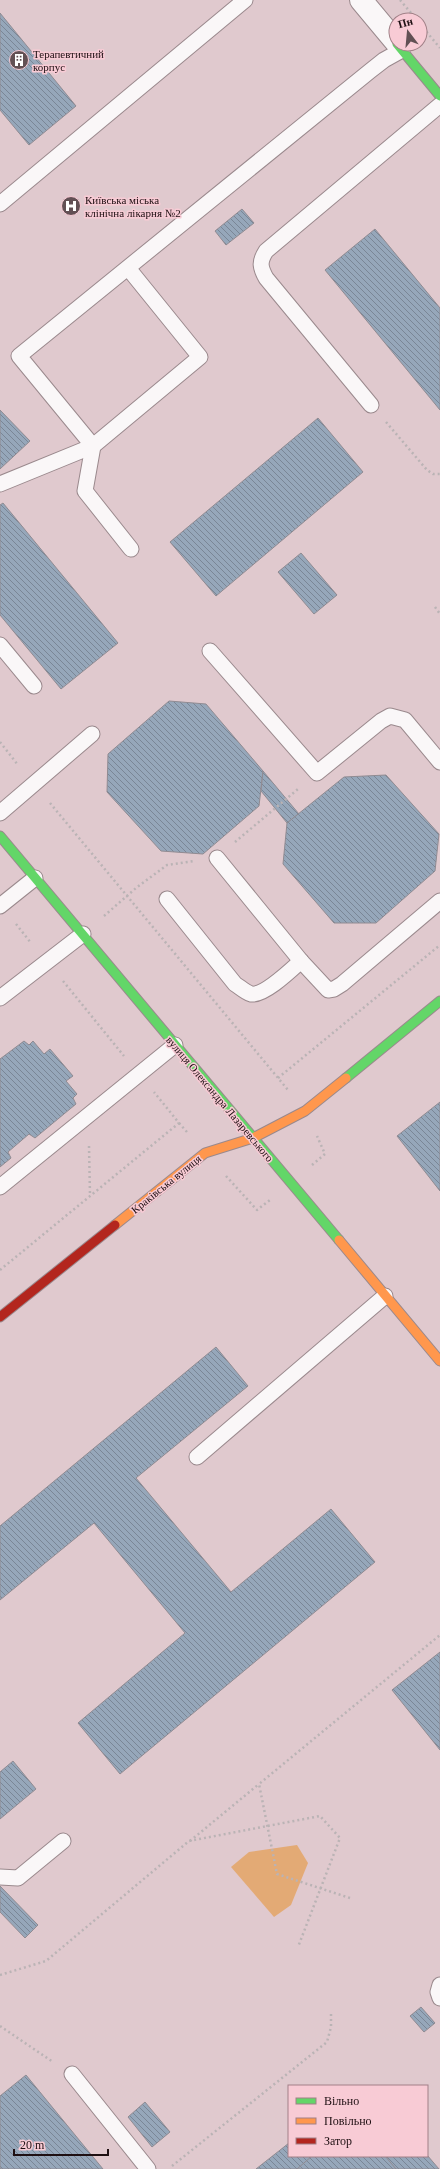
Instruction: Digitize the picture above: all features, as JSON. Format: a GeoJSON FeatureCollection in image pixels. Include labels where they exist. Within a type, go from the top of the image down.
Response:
{"type":"FeatureCollection","features":[{"type":"Feature","properties":{"kind":"street"},"geometry":{"type":"LineString","coordinates":[[361,0],[388,33]]}},
{"type":"Feature","properties":{"kind":"street"},"geometry":{"type":"LineString","coordinates":[[404,52],[440,96]]}},
{"type":"Feature","properties":{"kind":"street","name":"вулиця Олександра Лазаревського"},"geometry":{"type":"LineString","coordinates":[[0,836],[440,1361]]}},
{"type":"Feature","properties":{"kind":"street","name":"Краківська вулиця"},"geometry":{"type":"LineString","coordinates":[[0,1317],[206,1153],[253,1138],[305,1111],[440,1001]]}},
{"type":"Feature","properties":{"kind":"lane"},"geometry":{"type":"LineString","coordinates":[[0,204],[245,0]]}},
{"type":"Feature","properties":{"kind":"lane"},"geometry":{"type":"LineString","coordinates":[[131,549],[85,491],[93,446],[18,356],[393,52]]}},
{"type":"Feature","properties":{"kind":"lane"},"geometry":{"type":"LineString","coordinates":[[371,405],[266,278],[260,261],[266,251],[440,105]]}},
{"type":"Feature","properties":{"kind":"lane"},"geometry":{"type":"LineString","coordinates":[[0,484],[93,446],[200,357],[128,268]]}},
{"type":"Feature","properties":{"kind":"lane"},"geometry":{"type":"LineString","coordinates":[[0,645],[34,686]]}},
{"type":"Feature","properties":{"kind":"lane"},"geometry":{"type":"LineString","coordinates":[[210,651],[317,773],[381,721],[390,716],[405,720],[440,762]]}},
{"type":"Feature","properties":{"kind":"lane"},"geometry":{"type":"LineString","coordinates":[[0,814],[92,734]]}},
{"type":"Feature","properties":{"kind":"lane"},"geometry":{"type":"LineString","coordinates":[[217,858],[301,961],[324,988],[328,990],[334,990],[440,901]]}},
{"type":"Feature","properties":{"kind":"lane"},"geometry":{"type":"LineString","coordinates":[[0,906],[35,878]]}},
{"type":"Feature","properties":{"kind":"lane"},"geometry":{"type":"LineString","coordinates":[[167,900],[235,984],[244,991],[252,994],[262,993],[301,961]]}},
{"type":"Feature","properties":{"kind":"lane"},"geometry":{"type":"LineString","coordinates":[[0,998],[83,934]]}},
{"type":"Feature","properties":{"kind":"lane"},"geometry":{"type":"LineString","coordinates":[[0,1188],[175,1045]]}},
{"type":"Feature","properties":{"kind":"lane"},"geometry":{"type":"LineString","coordinates":[[197,1457],[385,1296]]}},
{"type":"Feature","properties":{"kind":"lane"},"geometry":{"type":"LineString","coordinates":[[0,1877],[18,1878],[63,1841]]}},
{"type":"Feature","properties":{"kind":"lane"},"geometry":{"type":"LineString","coordinates":[[440,1985],[438,1992],[440,1998]]}},
{"type":"Feature","properties":{"kind":"lane"},"geometry":{"type":"LineString","coordinates":[[72,2074],[148,2169]]}},
{"type":"Feature","properties":{"kind":"path"},"geometry":{"type":"LineString","coordinates":[[400,0],[410,12]]}},
{"type":"Feature","properties":{"kind":"path"},"geometry":{"type":"LineString","coordinates":[[428,34],[440,48]]}},
{"type":"Feature","properties":{"kind":"path"},"geometry":{"type":"LineString","coordinates":[[371,405],[427,470],[433,474],[440,474]]}},
{"type":"Feature","properties":{"kind":"path"},"geometry":{"type":"LineString","coordinates":[[435,607],[440,614]]}},
{"type":"Feature","properties":{"kind":"path"},"geometry":{"type":"LineString","coordinates":[[0,742],[278,1078],[440,945]]}},
{"type":"Feature","properties":{"kind":"path"},"geometry":{"type":"LineString","coordinates":[[88,1116],[90,1196]]}},
{"type":"Feature","properties":{"kind":"path"},"geometry":{"type":"LineString","coordinates":[[0,1976],[46,1961],[189,1841],[440,1635]]}},
{"type":"Feature","properties":{"kind":"path"},"geometry":{"type":"LineString","coordinates":[[259,1784],[277,1874],[350,1898]]}},
{"type":"Feature","properties":{"kind":"path"},"geometry":{"type":"LineString","coordinates":[[189,1841],[320,1816],[340,1838],[298,1947]]}},
{"type":"Feature","properties":{"kind":"path"},"geometry":{"type":"LineString","coordinates":[[168,2169],[327,2042],[331,2027],[331,2012]]}},
{"type":"Feature","properties":{"kind":"path"},"geometry":{"type":"LineString","coordinates":[[0,2026],[72,2074]]}},
{"type":"Feature","properties":{"kind":"shaded area"},"geometry":{"type":"Polygon","coordinates":[[[297,1845],[308,1863],[291,1905],[274,1917],[231,1867],[249,1852],[297,1845]]]}},
{"type":"Feature","properties":{"kind":"building","name":"Терапевтичний корпус"},"geometry":{"type":"Polygon","coordinates":[[[0,13],[76,106],[29,145],[0,110],[0,13]]]}},
{"type":"Feature","properties":{"kind":"building"},"geometry":{"type":"Polygon","coordinates":[[[242,209],[254,223],[226,245],[215,231],[242,209]]]}},
{"type":"Feature","properties":{"kind":"building"},"geometry":{"type":"Polygon","coordinates":[[[375,229],[440,308],[440,410],[325,270],[375,229]]]}},
{"type":"Feature","properties":{"kind":"building"},"geometry":{"type":"Polygon","coordinates":[[[0,410],[30,441],[0,469],[0,410]]]}},
{"type":"Feature","properties":{"kind":"building"},"geometry":{"type":"Polygon","coordinates":[[[318,418],[363,472],[216,596],[170,542],[318,418]]]}},
{"type":"Feature","properties":{"kind":"building"},"geometry":{"type":"Polygon","coordinates":[[[3,503],[118,643],[61,689],[0,615],[0,505],[3,503]]]}},
{"type":"Feature","properties":{"kind":"building"},"geometry":{"type":"Polygon","coordinates":[[[301,553],[337,595],[314,614],[278,572],[301,553]]]}},
{"type":"Feature","properties":{"kind":"building"},"geometry":{"type":"Polygon","coordinates":[[[169,701],[206,704],[263,771],[259,806],[203,854],[161,851],[107,792],[108,754],[169,701]]]}},
{"type":"Feature","properties":{"kind":"building"},"geometry":{"type":"Polygon","coordinates":[[[263,771],[299,814],[287,823],[261,791],[263,771]]]}},
{"type":"Feature","properties":{"kind":"building"},"geometry":{"type":"Polygon","coordinates":[[[386,775],[439,834],[435,871],[376,923],[334,923],[283,864],[287,823],[344,777],[386,775]]]}},
{"type":"Feature","properties":{"kind":"building"},"geometry":{"type":"Polygon","coordinates":[[[24,1041],[29,1045],[33,1041],[44,1054],[50,1049],[73,1076],[66,1081],[77,1094],[73,1098],[76,1104],[35,1138],[29,1134],[8,1152],[11,1158],[0,1167],[0,1059],[24,1041]]]}},
{"type":"Feature","properties":{"kind":"building"},"geometry":{"type":"Polygon","coordinates":[[[440,1102],[440,1191],[397,1136],[440,1102]]]}},
{"type":"Feature","properties":{"kind":"building"},"geometry":{"type":"Polygon","coordinates":[[[216,1347],[248,1386],[136,1478],[231,1592],[331,1509],[375,1562],[120,1774],[78,1723],[185,1633],[94,1523],[0,1600],[0,1526],[216,1347]]]}},
{"type":"Feature","properties":{"kind":"building"},"geometry":{"type":"Polygon","coordinates":[[[440,1652],[440,1750],[392,1690],[440,1652]]]}},
{"type":"Feature","properties":{"kind":"building"},"geometry":{"type":"Polygon","coordinates":[[[13,1761],[36,1789],[0,1819],[0,1772],[13,1761]]]}},
{"type":"Feature","properties":{"kind":"building"},"geometry":{"type":"Polygon","coordinates":[[[0,1886],[38,1925],[25,1938],[0,1912],[0,1886]]]}},
{"type":"Feature","properties":{"kind":"building"},"geometry":{"type":"Polygon","coordinates":[[[421,2007],[435,2023],[424,2032],[410,2016],[421,2007]]]}},
{"type":"Feature","properties":{"kind":"building"},"geometry":{"type":"Polygon","coordinates":[[[26,2075],[103,2169],[0,2169],[0,2096],[26,2075]]]}},
{"type":"Feature","properties":{"kind":"building"},"geometry":{"type":"Polygon","coordinates":[[[145,2102],[170,2132],[152,2147],[128,2117],[145,2102]]]}},
{"type":"Feature","properties":{"kind":"building"},"geometry":{"type":"Polygon","coordinates":[[[288,2144],[288,2157],[428,2156],[439,2169],[256,2169],[288,2144]]]}},
{"type":"Feature","properties":{"kind":"building"},"geometry":{"type":"Polygon","coordinates":[[[311,2157],[386,2157],[396,2169],[297,2169],[311,2157]]]}},
{"type":"Feature","properties":{"kind":"traffic: fast"},"geometry":{"type":"LineString","coordinates":[[404,52],[440,96]]}},
{"type":"Feature","properties":{"kind":"traffic: fast"},"geometry":{"type":"LineString","coordinates":[[0,836],[339,1240]]}},
{"type":"Feature","properties":{"kind":"traffic: fast"},"geometry":{"type":"LineString","coordinates":[[346,1078],[440,1001]]}},
{"type":"Feature","properties":{"kind":"traffic: slow"},"geometry":{"type":"LineString","coordinates":[[115,1225],[205,1153],[253,1138],[305,1111],[346,1078]]}},
{"type":"Feature","properties":{"kind":"traffic: slow"},"geometry":{"type":"LineString","coordinates":[[339,1240],[440,1361]]}},
{"type":"Feature","properties":{"kind":"traffic: jam"},"geometry":{"type":"LineString","coordinates":[[0,1317],[115,1225]]}},
{"type":"Feature","properties":{"kind":"place","name":"Терапевтичний корпус"},"geometry":{"type":"Point","coordinates":[19,60]}},
{"type":"Feature","properties":{"kind":"place","name":"Київська міська клінічна лікарня №2"},"geometry":{"type":"Point","coordinates":[71,206]}}]}
